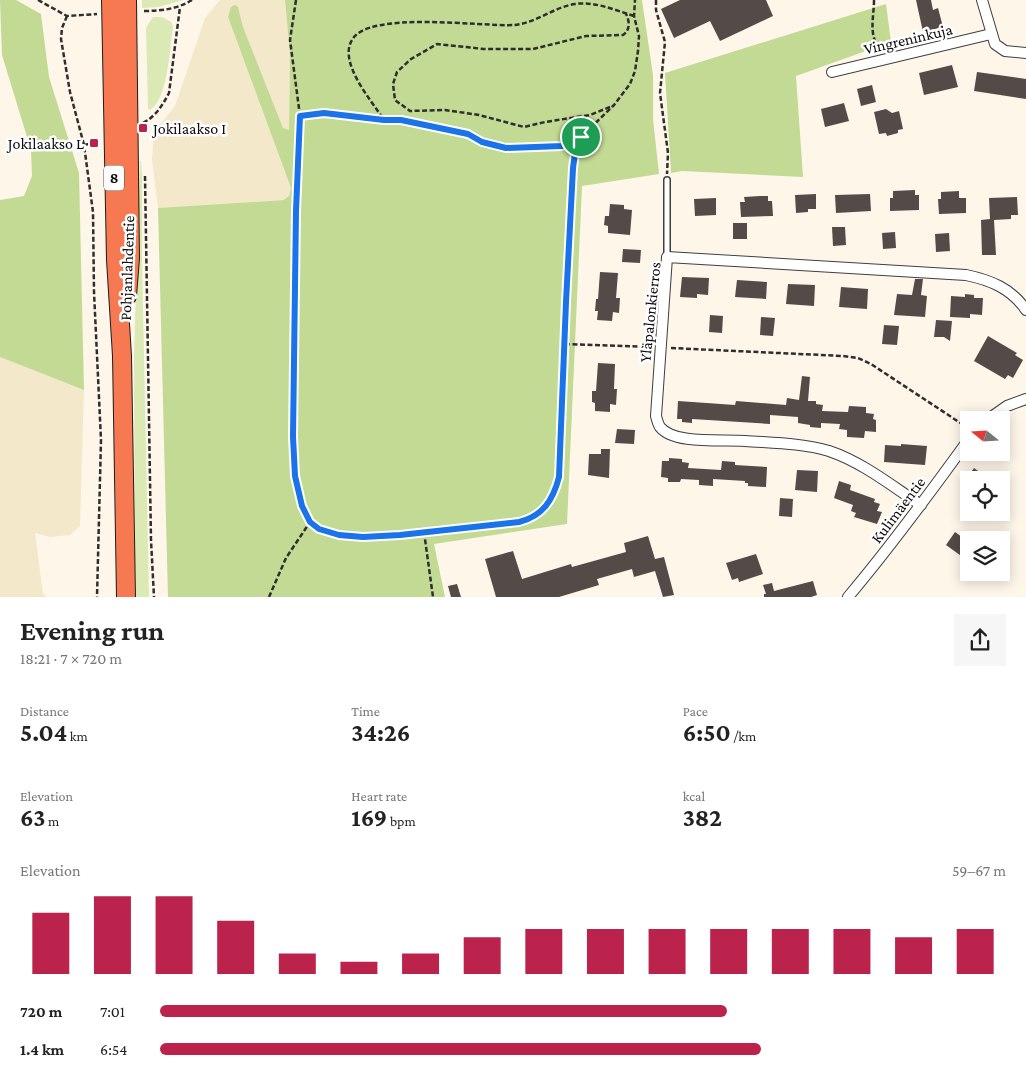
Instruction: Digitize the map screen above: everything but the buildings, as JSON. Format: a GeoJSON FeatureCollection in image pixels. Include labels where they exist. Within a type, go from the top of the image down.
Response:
{"type":"FeatureCollection","features":[{"type":"Feature","properties":{"kind":"highway","name":"Pohjanlahdentie"},"geometry":{"type":"LineString","coordinates":[[111,0],[116,260],[122,356],[126,597]]}},
{"type":"Feature","properties":{"kind":"highway","name":"Pohjanlahdentie"},"geometry":{"type":"LineString","coordinates":[[122,356],[130,258],[126,0]]}},
{"type":"Feature","properties":{"kind":"street"},"geometry":{"type":"LineString","coordinates":[[982,0],[990,34],[995,44],[1005,51],[1026,54]]}},
{"type":"Feature","properties":{"kind":"street","name":"Vingreninkuja"},"geometry":{"type":"LineString","coordinates":[[832,72],[990,34]]}},
{"type":"Feature","properties":{"kind":"street","name":"Yläpalonkierros"},"geometry":{"type":"LineString","coordinates":[[921,505],[875,474],[829,451],[811,447],[742,440],[679,438],[667,433],[659,426],[656,416],[667,257],[966,275],[985,279],[1007,290],[1019,300],[1026,310]]}},
{"type":"Feature","properties":{"kind":"street"},"geometry":{"type":"LineString","coordinates":[[1000,411],[1007,406],[1026,399]]}},
{"type":"Feature","properties":{"kind":"street","name":"Kulimäentie"},"geometry":{"type":"LineString","coordinates":[[848,597],[878,561],[960,451]]}},
{"type":"Feature","properties":{"kind":"lane"},"geometry":{"type":"LineString","coordinates":[[667,180],[667,257]]}},
{"type":"Feature","properties":{"kind":"path"},"geometry":{"type":"LineString","coordinates":[[38,0],[66,16],[97,14]]}},
{"type":"Feature","properties":{"kind":"path"},"geometry":{"type":"LineString","coordinates":[[144,11],[180,7],[192,0]]}},
{"type":"Feature","properties":{"kind":"path"},"geometry":{"type":"LineString","coordinates":[[296,0],[290,40],[300,116],[296,211],[293,437],[295,476],[302,506],[310,522],[319,529],[339,535],[363,537],[519,522],[533,519],[546,506],[555,490],[559,477],[566,302],[576,146],[581,137],[614,105],[630,84],[635,71],[639,36],[634,16],[635,0]]}},
{"type":"Feature","properties":{"kind":"path"},"geometry":{"type":"LineString","coordinates":[[656,0],[656,10],[665,42],[660,93],[668,153],[667,180]]}},
{"type":"Feature","properties":{"kind":"path"},"geometry":{"type":"LineString","coordinates":[[874,0],[872,14],[875,44],[880,52],[892,58]]}},
{"type":"Feature","properties":{"kind":"path"},"geometry":{"type":"LineString","coordinates":[[384,120],[356,79],[349,63],[348,52],[352,40],[360,31],[387,24],[414,22],[514,25],[545,16],[574,4],[607,7],[634,16]]}},
{"type":"Feature","properties":{"kind":"path"},"geometry":{"type":"LineString","coordinates":[[144,128],[143,123],[153,118],[169,93],[180,7]]}},
{"type":"Feature","properties":{"kind":"path"},"geometry":{"type":"LineString","coordinates":[[614,105],[590,115],[524,127],[479,115],[445,110],[410,111],[395,100],[393,84],[397,72],[412,59],[437,44],[484,49],[533,49],[586,36],[623,35],[629,27],[626,14]]}},
{"type":"Feature","properties":{"kind":"path"},"geometry":{"type":"LineString","coordinates":[[66,16],[61,39],[70,92],[84,145],[93,212],[100,440],[97,597]]}},
{"type":"Feature","properties":{"kind":"path"},"geometry":{"type":"LineString","coordinates":[[300,116],[324,113],[384,120],[401,120],[468,134],[482,142],[506,148],[562,146],[581,137]]}},
{"type":"Feature","properties":{"kind":"path"},"geometry":{"type":"LineString","coordinates":[[84,145],[99,142]]}},
{"type":"Feature","properties":{"kind":"path"},"geometry":{"type":"LineString","coordinates":[[562,146],[575,154]]}},
{"type":"Feature","properties":{"kind":"path"},"geometry":{"type":"LineString","coordinates":[[145,172],[151,540],[154,597]]}},
{"type":"Feature","properties":{"kind":"path"},"geometry":{"type":"LineString","coordinates":[[565,344],[858,358],[871,364],[960,422]]}},
{"type":"Feature","properties":{"kind":"path"},"geometry":{"type":"LineString","coordinates":[[269,597],[286,558],[310,522]]}},
{"type":"Feature","properties":{"kind":"path"},"geometry":{"type":"LineString","coordinates":[[424,532],[433,597]]}},
{"type":"Feature","properties":{"kind":"shaded area"},"geometry":{"type":"Polygon","coordinates":[[[220,0],[285,0],[290,54],[289,130],[283,128],[243,27],[238,7],[228,17],[291,188],[289,196],[285,200],[158,208],[152,159],[154,132],[175,106],[205,18],[220,0]]]}},
{"type":"Feature","properties":{"kind":"shaded area"},"geometry":{"type":"Polygon","coordinates":[[[0,357],[84,390],[80,526],[70,535],[50,537],[35,533],[43,594],[47,597],[0,597],[0,357]]]}},
{"type":"Feature","properties":{"kind":"green space"},"geometry":{"type":"Polygon","coordinates":[[[0,0],[16,0],[41,14],[49,77],[79,173],[84,390],[0,357],[0,200],[24,196],[32,176],[31,150],[2,55],[0,0]]]}},
{"type":"Feature","properties":{"kind":"green space"},"geometry":{"type":"Polygon","coordinates":[[[142,0],[184,0],[158,7],[142,8],[142,0]]]}},
{"type":"Feature","properties":{"kind":"green space"},"geometry":{"type":"Polygon","coordinates":[[[285,0],[642,0],[653,75],[653,119],[659,174],[582,186],[567,524],[434,544],[445,597],[168,597],[158,208],[284,200],[289,196],[291,188],[228,17],[231,7],[235,5],[238,7],[243,27],[283,128],[289,130],[290,54],[285,0]]]}},
{"type":"Feature","properties":{"kind":"green space"},"geometry":{"type":"Polygon","coordinates":[[[886,4],[891,42],[796,76],[803,177],[682,171],[671,173],[665,73],[886,4]]]}},
{"type":"Feature","properties":{"kind":"green space"},"geometry":{"type":"Polygon","coordinates":[[[153,17],[162,17],[171,22],[173,26],[167,71],[161,95],[150,110],[148,109],[146,28],[153,17]]]}},
{"type":"Feature","properties":{"kind":"green space"},"geometry":{"type":"Polygon","coordinates":[[[140,161],[142,175],[149,597],[135,597],[134,355],[140,161]]]}},
{"type":"Feature","properties":{"kind":"place","name":"Jokilaakso I"},"geometry":{"type":"Point","coordinates":[143,128]}},
{"type":"Feature","properties":{"kind":"place","name":"Jokilaakso L"},"geometry":{"type":"Point","coordinates":[94,143]}},
{"type":"Feature","properties":{"kind":"route"},"geometry":{"type":"LineString","coordinates":[[324,113],[384,120],[401,120],[468,134],[482,142],[506,148],[562,146],[581,137],[576,146],[573,168],[559,477],[550,500],[533,519],[519,522],[400,535],[363,537],[339,535],[319,529],[310,522],[302,506],[295,476],[293,437],[296,211],[300,116],[324,113]]}}]}
